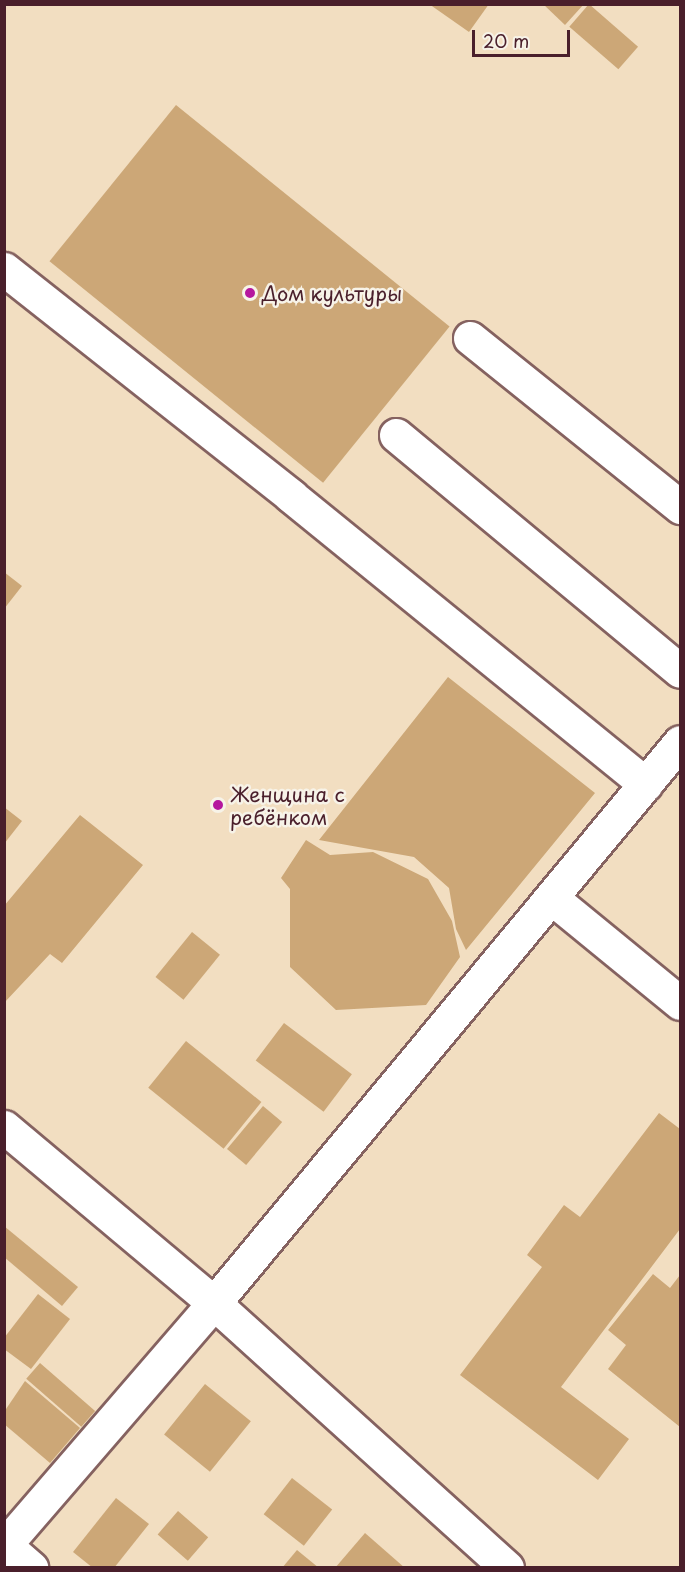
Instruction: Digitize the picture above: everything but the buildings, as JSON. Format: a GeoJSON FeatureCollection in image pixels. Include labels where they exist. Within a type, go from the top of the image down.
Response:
{"type":"FeatureCollection","features":[{"type":"Feature","properties":{"kind":"street"},"geometry":{"type":"LineString","coordinates":[[4,269],[291,496],[646,784]]}},
{"type":"Feature","properties":{"kind":"street"},"geometry":{"type":"LineString","coordinates":[[470,338],[681,507]]}},
{"type":"Feature","properties":{"kind":"street"},"geometry":{"type":"LineString","coordinates":[[396,435],[681,671]]}},
{"type":"Feature","properties":{"kind":"street"},"geometry":{"type":"LineString","coordinates":[[31,1568],[5,1546],[214,1304],[553,899],[681,742]]}},
{"type":"Feature","properties":{"kind":"street"},"geometry":{"type":"LineString","coordinates":[[553,899],[681,1003]]}},
{"type":"Feature","properties":{"kind":"street"},"geometry":{"type":"LineString","coordinates":[[4,1127],[214,1304],[507,1568]]}},
{"type":"Feature","properties":{"kind":"place","name":"Дом культуры"},"geometry":{"type":"Point","coordinates":[250,293]}},
{"type":"Feature","properties":{"kind":"place","name":"Женщина с ребёнком"},"geometry":{"type":"Point","coordinates":[218,805]}}]}
